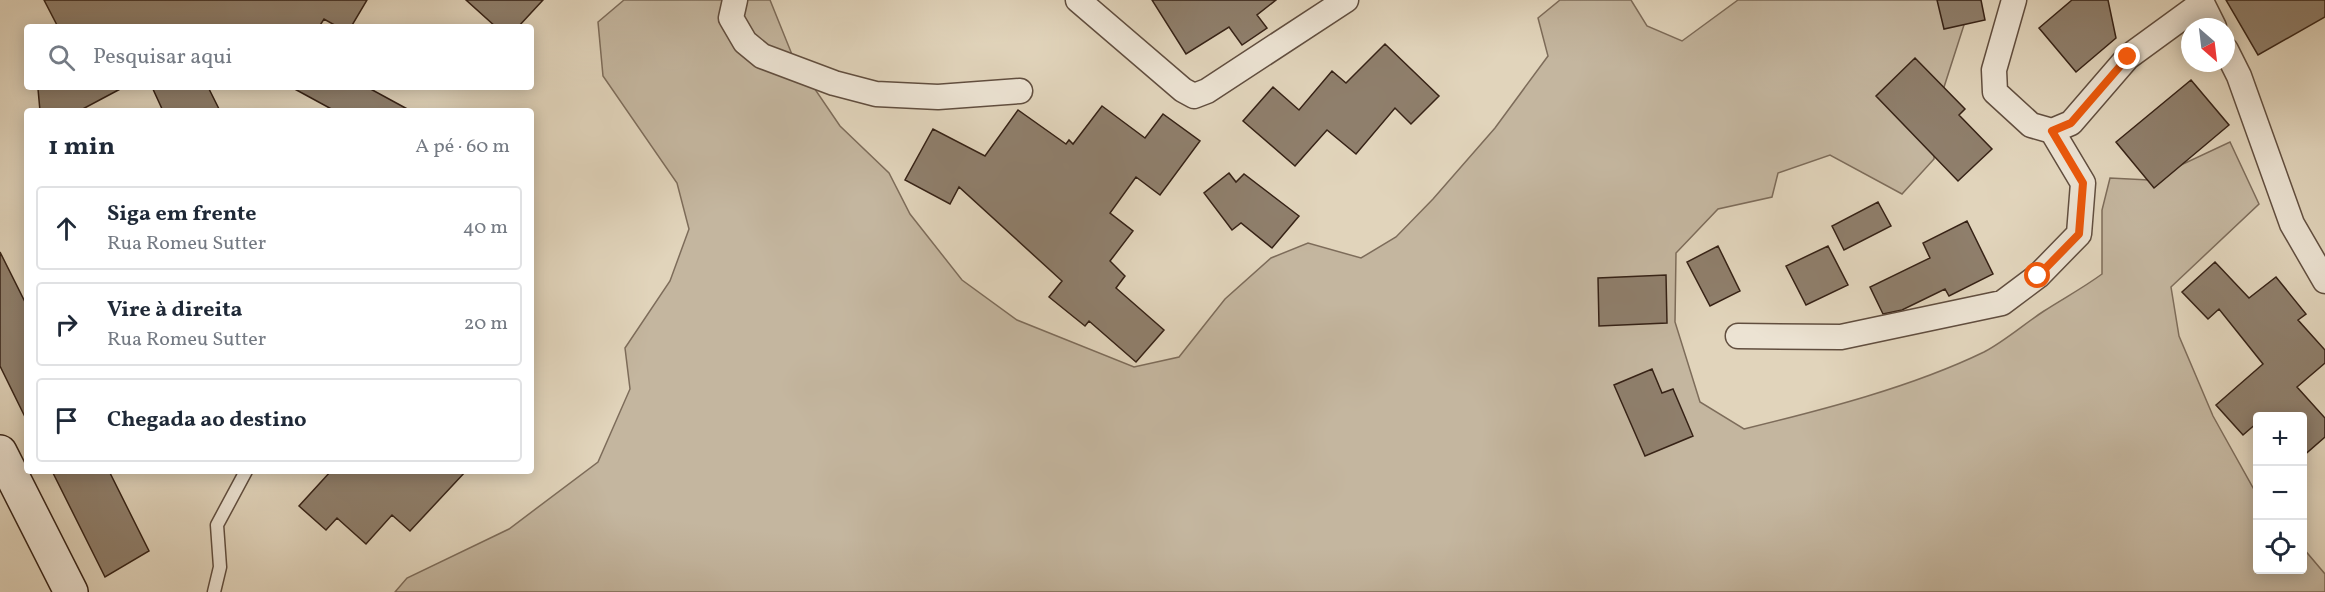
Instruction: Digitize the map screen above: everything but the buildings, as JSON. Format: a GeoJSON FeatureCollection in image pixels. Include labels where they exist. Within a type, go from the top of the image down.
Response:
{"type":"FeatureCollection","features":[{"type":"Feature","properties":{"kind":"main road"},"geometry":{"type":"LineString","coordinates":[[0,452],[71,592]]}},
{"type":"Feature","properties":{"kind":"street"},"geometry":{"type":"LineString","coordinates":[[735,0],[731,18],[746,42],[762,56],[834,83],[876,94],[938,97],[1020,91]]}},
{"type":"Feature","properties":{"kind":"street"},"geometry":{"type":"LineString","coordinates":[[1078,0],[1183,90],[1194,96],[1207,91],[1346,0]]}},
{"type":"Feature","properties":{"kind":"street"},"geometry":{"type":"LineString","coordinates":[[2013,0],[1994,70],[1995,92],[2031,125],[2052,131],[2071,123],[2128,57],[2201,2],[2209,18]]}},
{"type":"Feature","properties":{"kind":"street"},"geometry":{"type":"LineString","coordinates":[[2235,68],[2292,224],[2325,281]]}},
{"type":"Feature","properties":{"kind":"street"},"geometry":{"type":"LineString","coordinates":[[1738,336],[1841,337],[2002,303],[2038,276],[2079,234],[2083,183],[2052,131]]}},
{"type":"Feature","properties":{"kind":"lane"},"geometry":{"type":"LineString","coordinates":[[214,592],[220,567],[217,525],[244,474]]}},
{"type":"Feature","properties":{"kind":"shaded area"},"geometry":{"type":"Polygon","coordinates":[[[624,0],[770,0],[793,57],[840,126],[889,173],[910,214],[962,280],[1017,320],[1134,367],[1179,357],[1225,299],[1271,258],[1308,243],[1361,258],[1396,237],[1433,199],[1495,128],[1548,56],[1538,18],[1560,0],[1631,0],[1647,26],[1682,41],[1738,0],[1972,0],[1936,112],[1934,159],[1902,194],[1830,155],[1778,173],[1772,197],[1718,209],[1676,253],[1675,322],[1700,402],[1744,429],[1835,406],[1897,387],[1984,352],[2102,274],[2102,210],[2110,178],[2149,180],[2230,142],[2259,204],[2171,287],[2179,336],[2213,416],[2253,488],[2253,574],[2307,574],[2307,553],[2325,574],[2325,592],[395,592],[407,578],[509,529],[598,462],[630,389],[625,348],[670,281],[689,229],[677,183],[603,76],[598,22],[624,0]]]}},
{"type":"Feature","properties":{"kind":"route"},"geometry":{"type":"LineString","coordinates":[[2038,276],[2079,234],[2083,183],[2052,131],[2071,123],[2128,57]]}}]}
